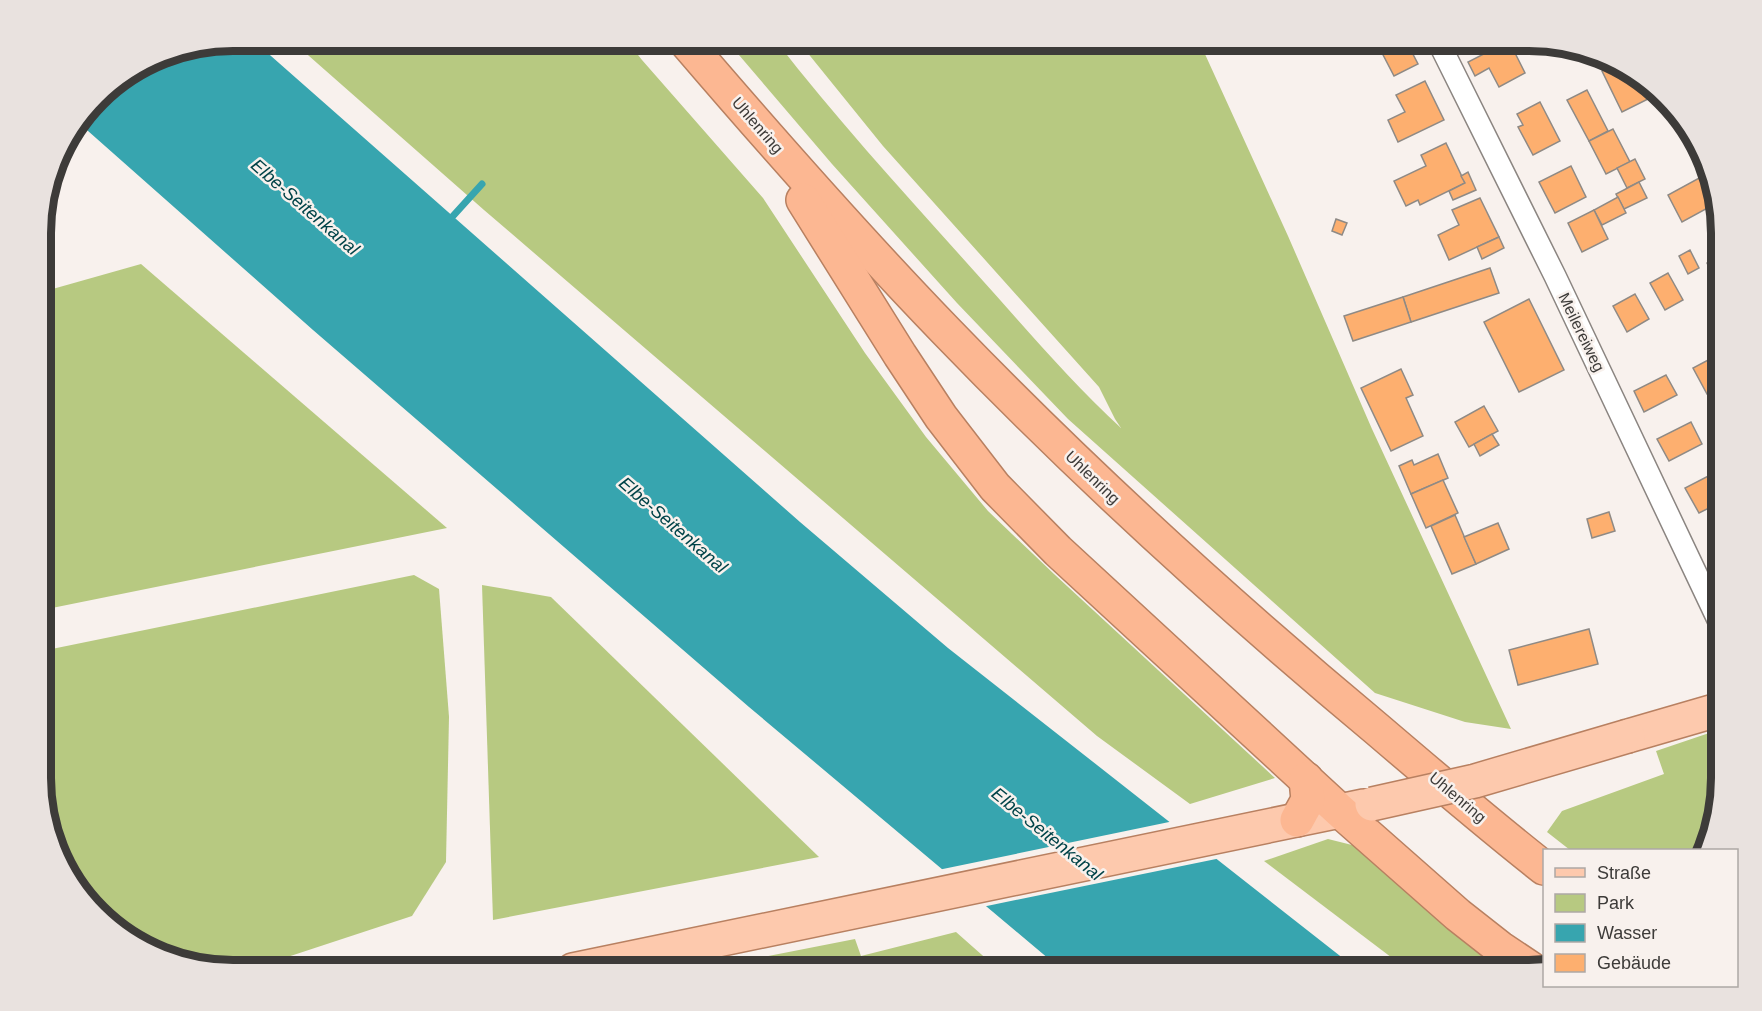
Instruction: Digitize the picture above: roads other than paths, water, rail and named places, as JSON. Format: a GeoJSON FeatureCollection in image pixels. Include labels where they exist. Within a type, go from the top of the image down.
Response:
{"type":"FeatureCollection","features":[{"type":"Feature","properties":{"kind":"highway","name":"Uhlenring"},"geometry":{"type":"LineString","coordinates":[[694,51],[854,234],[1040,426],[1137,519],[1300,665],[1543,866]]}},
{"type":"Feature","properties":{"kind":"highway"},"geometry":{"type":"LineString","coordinates":[[765,134],[811,213],[940,417],[995,487],[1058,551],[1340,811],[1458,915],[1518,960]]}},
{"type":"Feature","properties":{"kind":"highway"},"geometry":{"type":"LineString","coordinates":[[1291,821],[1308,800],[1306,779]]}},
{"type":"Feature","properties":{"kind":"main road"},"geometry":{"type":"LineString","coordinates":[[622,960],[1372,804],[1475,780],[1711,712]]}},
{"type":"Feature","properties":{"kind":"street","name":"Meilereiweg"},"geometry":{"type":"LineString","coordinates":[[1443,51],[1560,286],[1711,605]]}},
{"type":"Feature","properties":{"kind":"water","name":"Elbe-Seitenkanal"},"geometry":{"type":"Polygon","coordinates":[[[233,51],[265,51],[800,522],[948,648],[1345,960],[1050,960],[749,707],[313,330],[85,128],[104,104],[142,75],[186,57],[233,51]]]}},
{"type":"Feature","properties":{"kind":"waterway"},"geometry":{"type":"LineString","coordinates":[[453,216],[482,184]]}}]}
